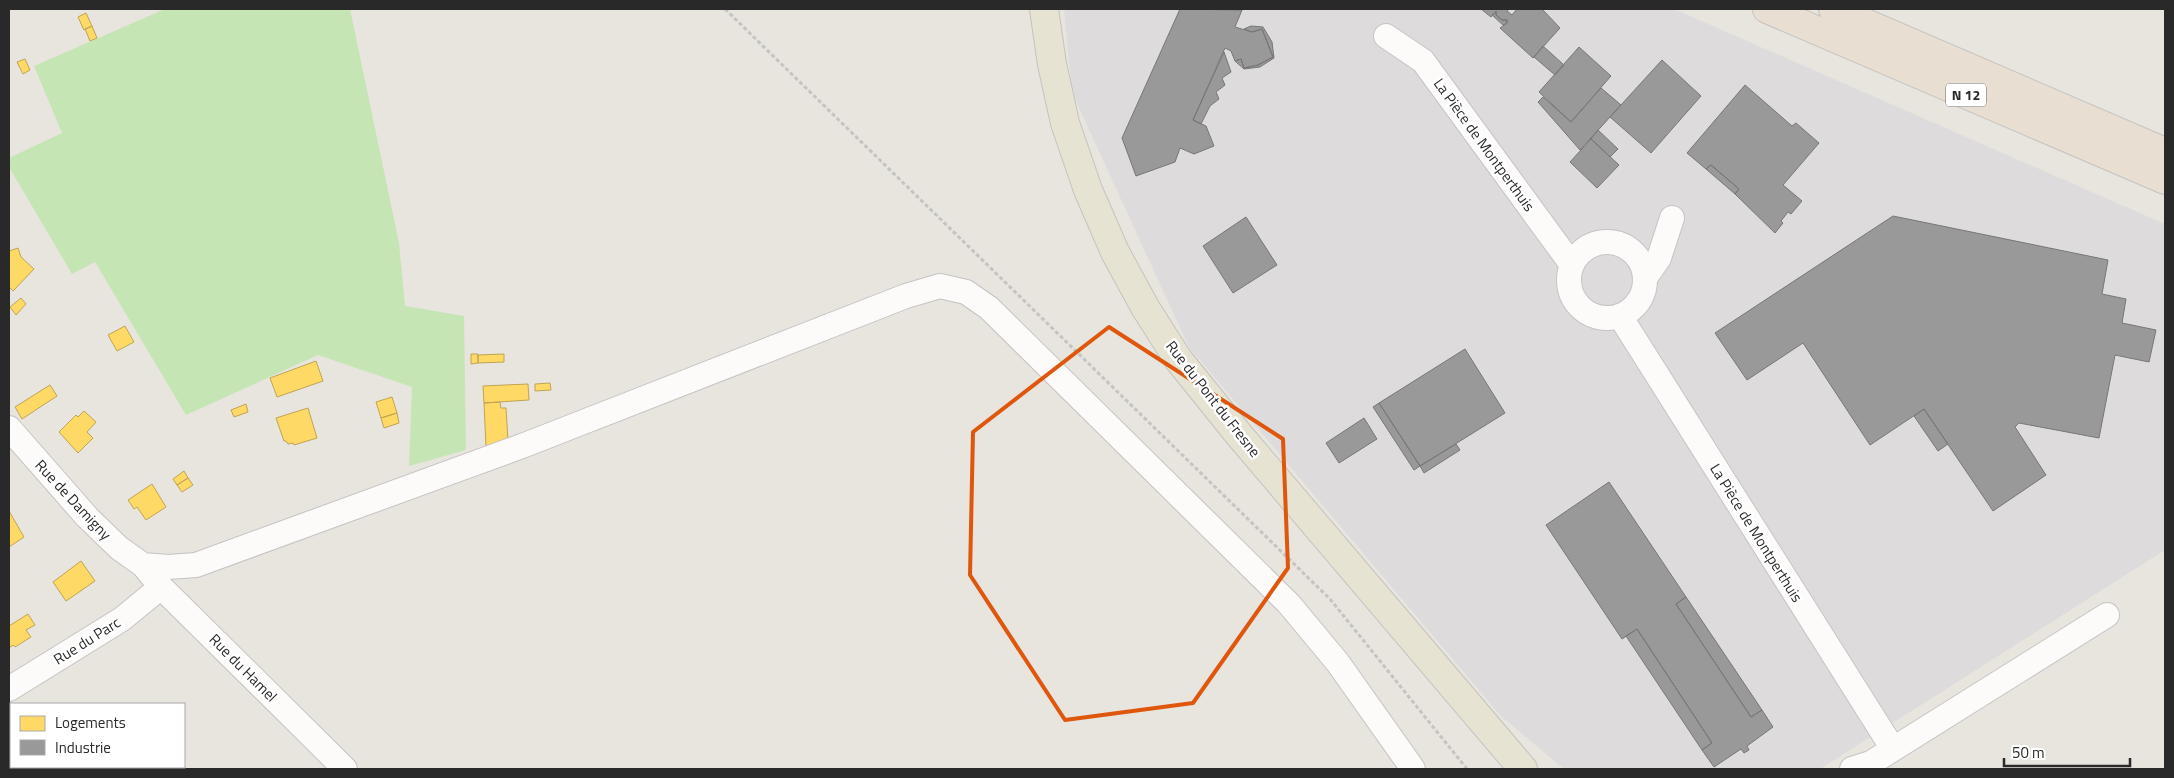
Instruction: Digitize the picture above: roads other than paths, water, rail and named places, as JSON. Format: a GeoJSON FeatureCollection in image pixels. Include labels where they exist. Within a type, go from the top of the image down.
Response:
{"type":"FeatureCollection","features":[{"type":"Feature","properties":{"kind":"highway","name":"N 12"},"geometry":{"type":"LineString","coordinates":[[1767,9],[2165,180]]}},
{"type":"Feature","properties":{"kind":"highway","name":"N 12"},"geometry":{"type":"LineString","coordinates":[[1833,9],[2165,152]]}},
{"type":"Feature","properties":{"kind":"main road","name":"Rue du Pont du Fresne"},"geometry":{"type":"LineString","coordinates":[[1044,9],[1052,64],[1066,123],[1088,190],[1115,252],[1146,309],[1178,359],[1240,436],[1523,769]]}},
{"type":"Feature","properties":{"kind":"main road","name":"Rue du Pont du Fresne"},"geometry":{"type":"LineString","coordinates":[[1491,730],[1541,769]]}},
{"type":"Feature","properties":{"kind":"street","name":"La Pièce de Montperthuis"},"geometry":{"type":"LineString","coordinates":[[1386,36],[1424,61],[1572,265]]}},
{"type":"Feature","properties":{"kind":"street"},"geometry":{"type":"LineString","coordinates":[[1645,278],[1659,258],[1672,218]]}},
{"type":"Feature","properties":{"kind":"street"},"geometry":{"type":"LineString","coordinates":[[1600,243],[1613,243],[1625,247],[1635,255],[1642,265],[1645,278],[1644,290],[1639,301],[1631,310],[1620,316],[1602,318],[1584,311],[1576,302],[1570,290],[1569,278],[1572,265],[1588,247],[1600,243]]}},
{"type":"Feature","properties":{"kind":"street"},"geometry":{"type":"LineString","coordinates":[[143,564],[168,567],[196,565],[522,446],[906,296],[940,286],[966,292],[989,308],[1289,604],[1343,670],[1413,769]]}},
{"type":"Feature","properties":{"kind":"street","name":"La Pièce de Montperthuis"},"geometry":{"type":"LineString","coordinates":[[1620,316],[1893,749]]}},
{"type":"Feature","properties":{"kind":"street","name":"Rue de Damigny"},"geometry":{"type":"LineString","coordinates":[[12,439],[119,548],[143,564]]}},
{"type":"Feature","properties":{"kind":"street","name":"Rue du Hamel"},"geometry":{"type":"LineString","coordinates":[[143,564],[161,586],[345,769]]}},
{"type":"Feature","properties":{"kind":"street","name":"Rue du Parc"},"geometry":{"type":"LineString","coordinates":[[9,689],[122,619],[161,586]]}},
{"type":"Feature","properties":{"kind":"street"},"geometry":{"type":"LineString","coordinates":[[1863,767],[2107,616]]}}]}
